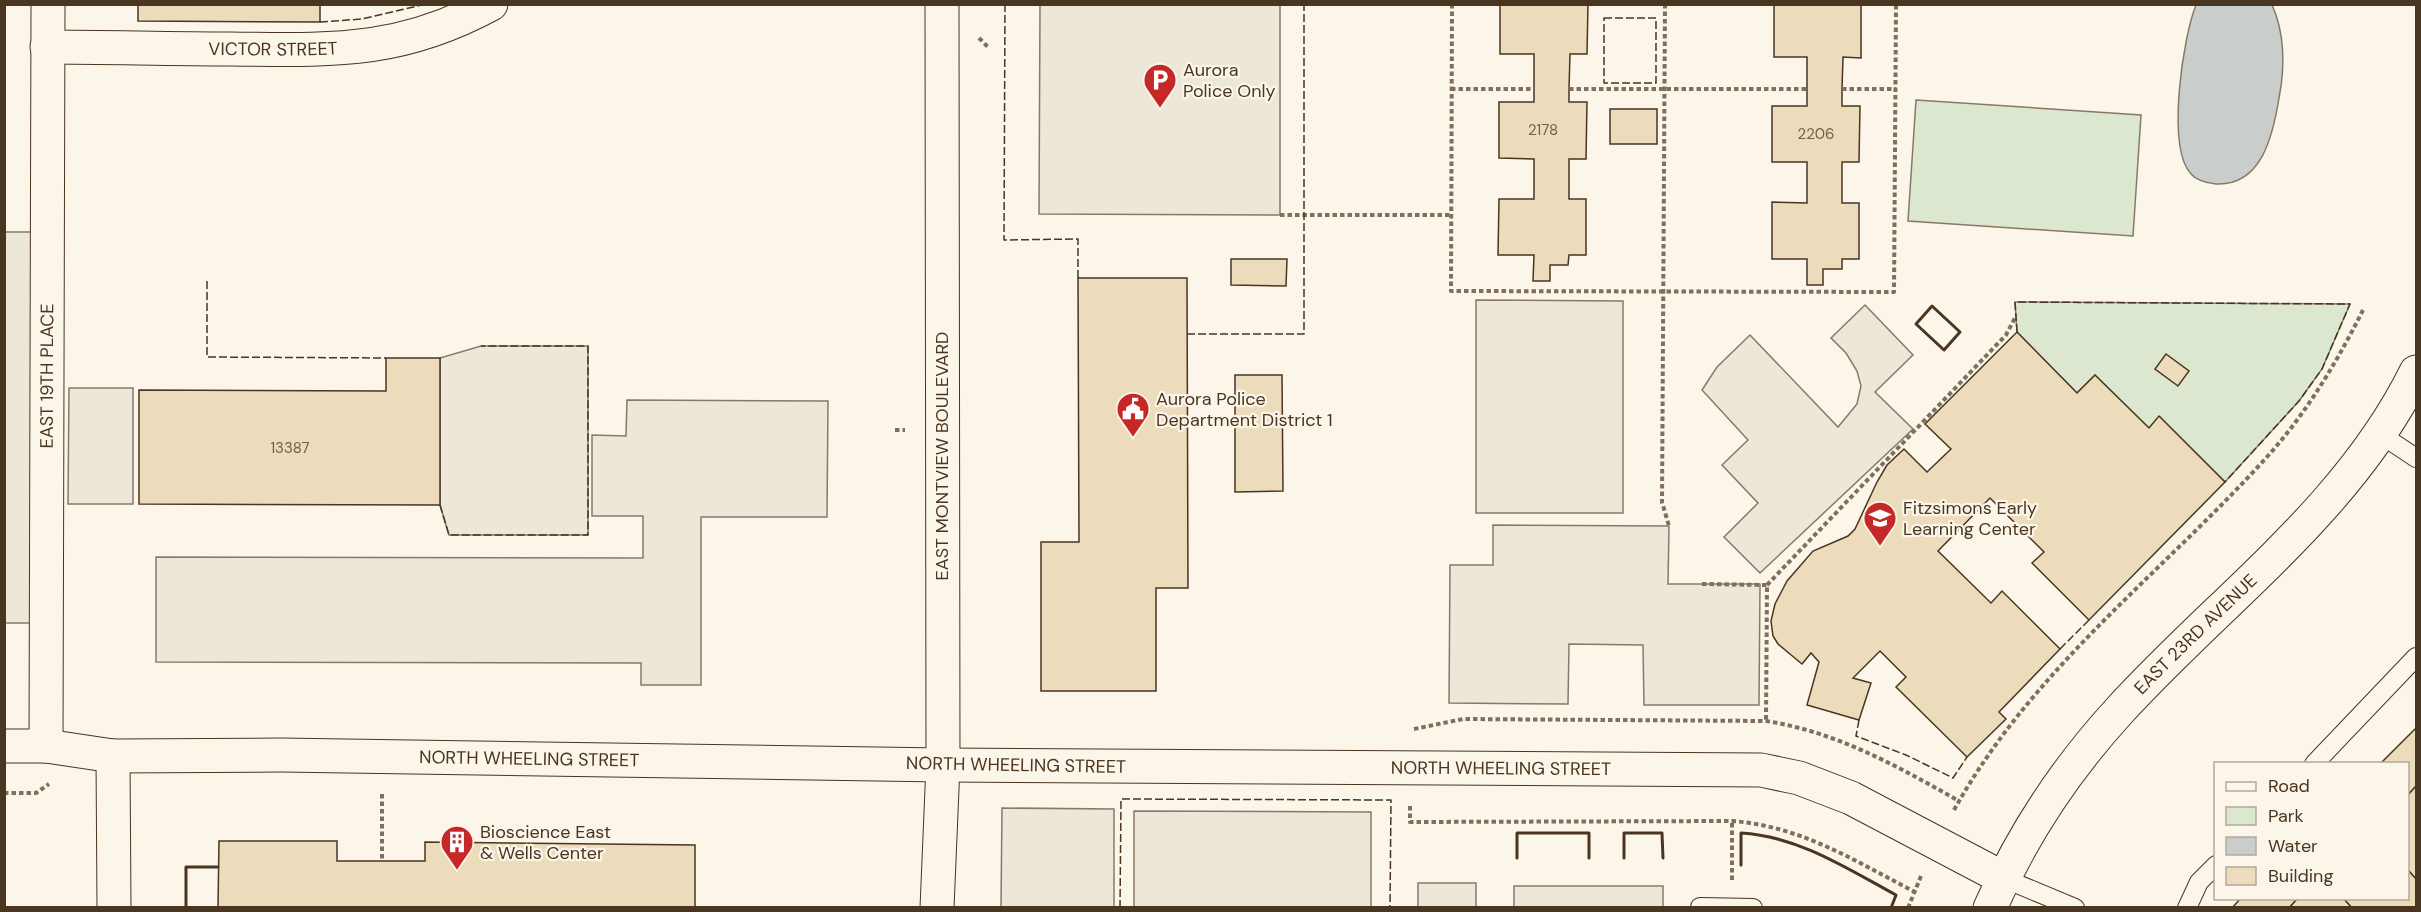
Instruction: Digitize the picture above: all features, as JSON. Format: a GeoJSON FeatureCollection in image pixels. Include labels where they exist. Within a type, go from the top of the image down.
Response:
{"type":"FeatureCollection","features":[{"type":"Feature","properties":{"kind":"street","name":"EAST 19TH PLACE"},"geometry":{"type":"LineString","coordinates":[[45,746],[48,4]]}},
{"type":"Feature","properties":{"kind":"street","name":"VICTOR STREET"},"geometry":{"type":"LineString","coordinates":[[48,47],[286,50],[366,47],[427,34],[491,4]]}},
{"type":"Feature","properties":{"kind":"street","name":"EAST MONTVIEW BOULEVARD"},"geometry":{"type":"LineString","coordinates":[[937,908],[943,765],[942,4]]}},
{"type":"Feature","properties":{"kind":"street","name":"EAST 23RD AVENUE"},"geometry":{"type":"LineString","coordinates":[[1990,908],[2003,878],[2050,797],[2103,729],[2158,670],[2324,507],[2380,434],[2416,372]]}},
{"type":"Feature","properties":{"kind":"street","name":"NORTH WHEELING STREET"},"geometry":{"type":"LineString","coordinates":[[4,746],[45,746],[113,756],[281,755],[1409,769],[1733,769],[1773,772],[1799,778],[1851,798],[2003,878]]}},
{"type":"Feature","properties":{"kind":"street"},"geometry":{"type":"LineString","coordinates":[[113,756],[114,908]]}},
{"type":"Feature","properties":{"kind":"lane"},"geometry":{"type":"LineString","coordinates":[[2380,434],[2416,458]]}},
{"type":"Feature","properties":{"kind":"lane"},"geometry":{"type":"LineString","coordinates":[[2316,762],[2416,657]]}},
{"type":"Feature","properties":{"kind":"lane"},"geometry":{"type":"LineString","coordinates":[[2187,908],[2199,882],[2214,867]]}},
{"type":"Feature","properties":{"kind":"lane"},"geometry":{"type":"LineString","coordinates":[[2003,878],[2074,908]]}},
{"type":"Feature","properties":{"kind":"lane"},"geometry":{"type":"LineString","coordinates":[[1700,907],[1753,908]]}},
{"type":"Feature","properties":{"kind":"path"},"geometry":{"type":"LineString","coordinates":[[1452,4],[1451,291],[1894,292],[1896,4]]}},
{"type":"Feature","properties":{"kind":"path"},"geometry":{"type":"LineString","coordinates":[[1665,4],[1662,502],[1669,526]]}},
{"type":"Feature","properties":{"kind":"path"},"geometry":{"type":"LineString","coordinates":[[1451,89],[1534,89]]}},
{"type":"Feature","properties":{"kind":"path"},"geometry":{"type":"LineString","coordinates":[[1569,89],[1807,89]]}},
{"type":"Feature","properties":{"kind":"path"},"geometry":{"type":"LineString","coordinates":[[1842,89],[1896,89]]}},
{"type":"Feature","properties":{"kind":"path"},"geometry":{"type":"LineString","coordinates":[[1280,215],[1451,215]]}},
{"type":"Feature","properties":{"kind":"path"},"geometry":{"type":"LineString","coordinates":[[1908,908],[1915,892],[1848,855],[1785,829],[1732,821],[1410,822],[1410,730],[1444,721],[1766,721],[1813,731],[1850,744],[1894,764],[1959,801],[2006,728],[2063,660],[2268,457],[2317,392],[2363,310]]}},
{"type":"Feature","properties":{"kind":"path"},"geometry":{"type":"LineString","coordinates":[[1766,721],[1767,585],[2006,335],[2016,316]]}},
{"type":"Feature","properties":{"kind":"path"},"geometry":{"type":"LineString","coordinates":[[1702,584],[1767,585]]}},
{"type":"Feature","properties":{"kind":"path"},"geometry":{"type":"LineString","coordinates":[[382,792],[382,861]]}},
{"type":"Feature","properties":{"kind":"path"},"geometry":{"type":"LineString","coordinates":[[1731,907],[1732,821]]}},
{"type":"Feature","properties":{"kind":"green space"},"geometry":{"type":"Polygon","coordinates":[[[1916,100],[2141,115],[2133,236],[1908,221],[1916,100]]]}},
{"type":"Feature","properties":{"kind":"green space"},"geometry":{"type":"Polygon","coordinates":[[[2015,302],[2350,304],[2322,369],[2299,401],[2225,482],[2160,417],[2149,428],[2095,375],[2077,393],[2017,332],[2015,302]]]}},
{"type":"Feature","properties":{"kind":"shaded area","name":"Aurora Police Only"},"geometry":{"type":"Polygon","coordinates":[[[1040,5],[1280,5],[1280,215],[1039,214],[1040,5]]]}},
{"type":"Feature","properties":{"kind":"shaded area"},"geometry":{"type":"Polygon","coordinates":[[[4,232],[46,232],[46,623],[5,623],[4,232]]]}},
{"type":"Feature","properties":{"kind":"shaded area"},"geometry":{"type":"Polygon","coordinates":[[[1476,300],[1623,301],[1623,513],[1476,513],[1476,300]]]}},
{"type":"Feature","properties":{"kind":"shaded area"},"geometry":{"type":"Polygon","coordinates":[[[1865,305],[1913,355],[1875,392],[1913,429],[1760,573],[1724,537],[1758,503],[1722,465],[1748,440],[1702,390],[1717,367],[1750,335],[1838,427],[1857,404],[1861,386],[1857,371],[1846,353],[1831,338],[1865,305]]]}},
{"type":"Feature","properties":{"kind":"shaded area"},"geometry":{"type":"Polygon","coordinates":[[[481,346],[588,346],[588,535],[449,535],[440,505],[440,358],[481,346]]]}},
{"type":"Feature","properties":{"kind":"shaded area"},"geometry":{"type":"Polygon","coordinates":[[[69,388],[133,388],[133,504],[68,504],[69,388]]]}},
{"type":"Feature","properties":{"kind":"shaded area"},"geometry":{"type":"Polygon","coordinates":[[[627,400],[828,401],[827,517],[701,517],[701,685],[641,685],[641,663],[156,662],[156,557],[643,558],[643,516],[592,516],[592,435],[626,436],[627,400]]]}},
{"type":"Feature","properties":{"kind":"shaded area"},"geometry":{"type":"Polygon","coordinates":[[[1493,525],[1669,526],[1668,584],[1760,584],[1759,705],[1644,705],[1643,645],[1569,644],[1568,704],[1449,703],[1450,565],[1493,565],[1493,525]]]}},
{"type":"Feature","properties":{"kind":"shaded area"},"geometry":{"type":"Polygon","coordinates":[[[1002,808],[1114,809],[1114,907],[1001,907],[1002,808]]]}},
{"type":"Feature","properties":{"kind":"shaded area"},"geometry":{"type":"Polygon","coordinates":[[[1134,811],[1371,812],[1371,907],[1134,907],[1134,811]]]}},
{"type":"Feature","properties":{"kind":"shaded area"},"geometry":{"type":"Polygon","coordinates":[[[1418,883],[1476,883],[1476,907],[1418,907],[1418,883]]]}},
{"type":"Feature","properties":{"kind":"shaded area"},"geometry":{"type":"Polygon","coordinates":[[[1514,886],[1663,886],[1663,907],[1514,907],[1514,886]]]}},
{"type":"Feature","properties":{"kind":"water"},"geometry":{"type":"Polygon","coordinates":[[[2196,5],[2272,5],[2282,39],[2282,75],[2269,142],[2255,167],[2244,177],[2232,182],[2213,184],[2193,176],[2184,160],[2179,141],[2179,91],[2182,65],[2196,5]]]}},
{"type":"Feature","properties":{"kind":"building"},"geometry":{"type":"Polygon","coordinates":[[[138,4],[320,4],[320,22],[138,21],[138,4]]]}},
{"type":"Feature","properties":{"kind":"building"},"geometry":{"type":"Polygon","coordinates":[[[1500,4],[1588,4],[1587,54],[1570,54],[1569,89],[1569,102],[1587,102],[1586,159],[1569,159],[1569,199],[1586,199],[1586,255],[1569,255],[1568,265],[1550,265],[1550,281],[1533,281],[1534,255],[1498,255],[1499,199],[1534,199],[1534,159],[1499,158],[1499,102],[1534,102],[1534,54],[1500,54],[1500,4]]]}},
{"type":"Feature","properties":{"kind":"building"},"geometry":{"type":"Polygon","coordinates":[[[1774,4],[1861,4],[1861,58],[1843,57],[1842,89],[1842,106],[1860,106],[1859,162],[1842,162],[1842,203],[1859,203],[1859,259],[1842,259],[1842,269],[1823,269],[1823,285],[1807,285],[1807,259],[1772,259],[1772,202],[1807,203],[1807,162],[1772,162],[1772,106],[1807,106],[1807,57],[1774,57],[1774,4]]]}},
{"type":"Feature","properties":{"kind":"building"},"geometry":{"type":"Polygon","coordinates":[[[1610,109],[1657,109],[1657,144],[1610,144],[1610,109]]]}},
{"type":"Feature","properties":{"kind":"building"},"geometry":{"type":"Polygon","coordinates":[[[1231,259],[1287,259],[1286,286],[1231,285],[1231,259]]]}},
{"type":"Feature","properties":{"kind":"building","name":"Aurora Police Department District 1"},"geometry":{"type":"Polygon","coordinates":[[[1078,278],[1187,278],[1188,588],[1156,588],[1156,691],[1041,691],[1041,542],[1079,542],[1078,278]]]}},
{"type":"Feature","properties":{"kind":"building","name":"Fitzsimons Early Learning Center"},"geometry":{"type":"Polygon","coordinates":[[[2017,332],[2077,393],[2095,375],[2149,428],[2159,416],[2225,482],[2089,620],[2032,563],[2044,552],[1990,498],[1938,551],[1991,603],[2002,591],[2060,649],[1999,712],[2006,719],[1967,757],[1896,687],[1906,677],[1880,651],[1853,678],[1871,683],[1859,720],[1807,705],[1819,662],[1811,653],[1802,664],[1778,644],[1773,636],[1771,621],[1775,604],[1787,581],[1813,551],[1848,536],[1855,529],[1887,465],[1904,449],[1927,472],[1951,449],[1925,424],[2017,332]]]}},
{"type":"Feature","properties":{"kind":"building"},"geometry":{"type":"Polygon","coordinates":[[[2166,354],[2189,371],[2178,386],[2155,369],[2166,354]]]}},
{"type":"Feature","properties":{"kind":"building"},"geometry":{"type":"Polygon","coordinates":[[[386,358],[440,358],[440,505],[139,504],[139,390],[386,391],[386,358]]]}},
{"type":"Feature","properties":{"kind":"building"},"geometry":{"type":"Polygon","coordinates":[[[1235,375],[1282,375],[1283,491],[1235,492],[1235,375]]]}},
{"type":"Feature","properties":{"kind":"building"},"geometry":{"type":"Polygon","coordinates":[[[2416,728],[2416,786],[2409,794],[2409,762],[2382,762],[2416,728]]]}},
{"type":"Feature","properties":{"kind":"building"},"geometry":{"type":"Polygon","coordinates":[[[2416,786],[2416,879],[2409,871],[2409,794],[2416,786]]]}},
{"type":"Feature","properties":{"kind":"building","name":"Bioscience East & Wells Center"},"geometry":{"type":"Polygon","coordinates":[[[219,841],[337,841],[337,861],[425,861],[425,842],[695,845],[695,908],[218,908],[219,841]]]}},
{"type":"Feature","properties":{"kind":"building"},"geometry":{"type":"Polygon","coordinates":[[[2409,871],[2416,879],[2416,908],[2352,908],[2345,900],[2409,900],[2409,871]]]}},
{"type":"Feature","properties":{"kind":"building"},"geometry":{"type":"Polygon","coordinates":[[[2239,900],[2296,900],[2289,908],[2232,908],[2239,900]]]}},
{"type":"Feature","properties":{"kind":"building"},"geometry":{"type":"Polygon","coordinates":[[[2296,900],[2345,900],[2352,908],[2289,908],[2296,900]]]}},
{"type":"Feature","properties":{"kind":"fence"},"geometry":{"type":"LineString","coordinates":[[320,22],[362,19],[426,4]]}},
{"type":"Feature","properties":{"kind":"fence"},"geometry":{"type":"LineString","coordinates":[[1005,4],[1004,240],[1078,239],[1078,278]]}},
{"type":"Feature","properties":{"kind":"fence"},"geometry":{"type":"LineString","coordinates":[[1187,334],[1304,334],[1304,4]]}},
{"type":"Feature","properties":{"kind":"fence"},"geometry":{"type":"LineString","coordinates":[[1604,18],[1656,18],[1656,83],[1604,83],[1604,18]]}},
{"type":"Feature","properties":{"kind":"fence"},"geometry":{"type":"LineString","coordinates":[[207,281],[207,357],[386,358]]}},
{"type":"Feature","properties":{"kind":"fence"},"geometry":{"type":"LineString","coordinates":[[2017,332],[2015,302],[2350,304],[2322,369],[2299,401],[2225,482]]}},
{"type":"Feature","properties":{"kind":"fence"},"geometry":{"type":"LineString","coordinates":[[440,505],[449,535],[588,535],[588,346],[481,346]]}},
{"type":"Feature","properties":{"kind":"fence"},"geometry":{"type":"LineString","coordinates":[[2060,649],[2089,620]]}},
{"type":"Feature","properties":{"kind":"fence"},"geometry":{"type":"LineString","coordinates":[[1859,720],[1856,736],[1906,755],[1953,778],[1967,757]]}},
{"type":"Feature","properties":{"kind":"fence"},"geometry":{"type":"LineString","coordinates":[[1120,908],[1121,799],[1391,800],[1390,908]]}},
{"type":"Feature","properties":{"kind":"wall"},"geometry":{"type":"LineString","coordinates":[[1932,306],[1960,332],[1944,350],[1916,324],[1932,306]]}},
{"type":"Feature","properties":{"kind":"wall"},"geometry":{"type":"LineString","coordinates":[[1517,858],[1517,833],[1589,833],[1589,858]]}},
{"type":"Feature","properties":{"kind":"wall"},"geometry":{"type":"LineString","coordinates":[[1624,858],[1624,833],[1662,833],[1663,858]]}},
{"type":"Feature","properties":{"kind":"wall"},"geometry":{"type":"LineString","coordinates":[[1741,865],[1741,833],[1783,840],[1822,855],[1896,895],[1891,908]]}},
{"type":"Feature","properties":{"kind":"wall"},"geometry":{"type":"LineString","coordinates":[[186,908],[186,867],[218,867]]}},
{"type":"Feature","properties":{"kind":"place","name":"Aurora Police Only"},"geometry":{"type":"Point","coordinates":[1160,109]}},
{"type":"Feature","properties":{"kind":"place","name":"Aurora Police Department District 1"},"geometry":{"type":"Point","coordinates":[1133,438]}},
{"type":"Feature","properties":{"kind":"place","name":"Fitzsimons Early Learning Center"},"geometry":{"type":"Point","coordinates":[1880,547]}},
{"type":"Feature","properties":{"kind":"place","name":"Bioscience East & Wells Center"},"geometry":{"type":"Point","coordinates":[457,871]}}]}
